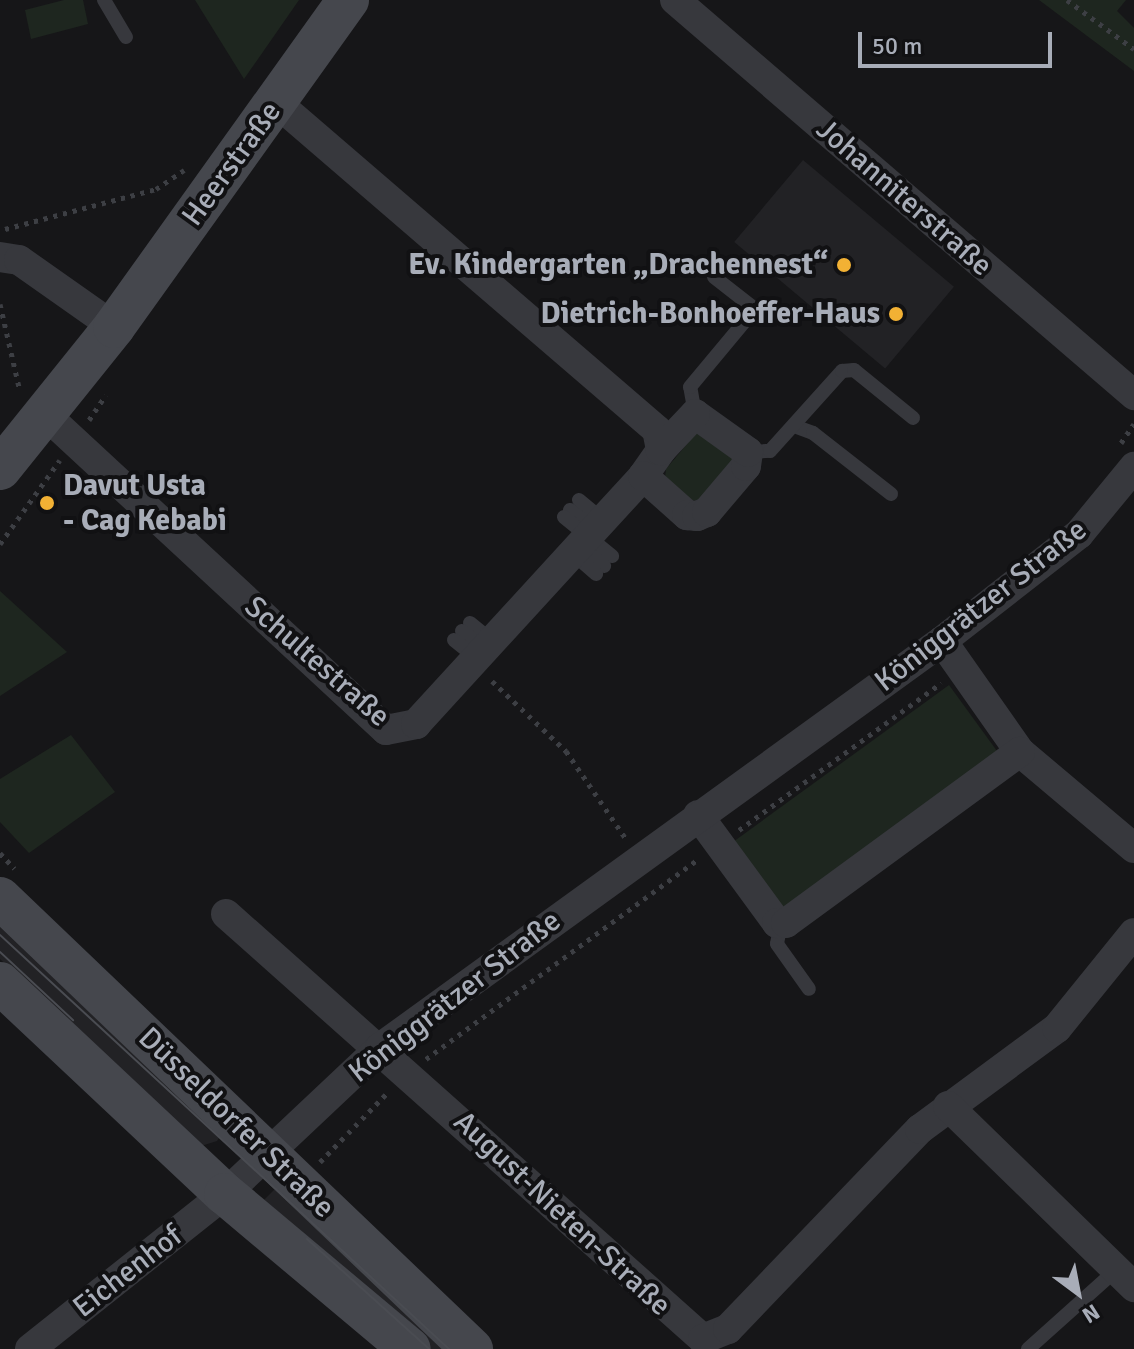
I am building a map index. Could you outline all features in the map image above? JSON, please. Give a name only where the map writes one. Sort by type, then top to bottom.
[{"type":"main road","name":"Heerstraße","points":[[0,469],[44,420],[114,327],[348,0]]},
{"type":"main road","name":"Heerstraße","points":[[0,493],[44,420]]},
{"type":"main road","name":"Düsseldorfer Straße","points":[[0,898],[472,1349]]},
{"type":"main road","name":"Düsseldorfer Straße","points":[[0,983],[225,1194],[410,1349]]},
{"type":"street","name":"Johanniterstraße","points":[[675,0],[1134,395]]},
{"type":"street","points":[[277,103],[657,430],[661,450]]},
{"type":"street","points":[[0,257],[19,260],[114,327]]},
{"type":"street","points":[[643,476],[687,515],[697,516],[707,512],[746,466],[748,452],[695,414]]},
{"type":"street","name":"Schultestraße","points":[[44,420],[386,730],[416,724],[474,645],[587,536],[695,414]]},
{"type":"street","name":"Königgrätzer Straße","points":[[225,1194],[271,1154],[380,1048],[942,641],[1079,534],[1134,467]]},
{"type":"street","points":[[942,641],[1020,752],[1134,848]]},
{"type":"street","points":[[698,815],[781,923],[1020,752]]},
{"type":"street","name":"August-Nieten-Straße","points":[[226,914],[703,1339],[728,1329],[893,1154],[948,1106],[1057,1028],[1134,933]]},
{"type":"street","points":[[948,1106],[1125,1278]]},
{"type":"street","name":"Eichenhof","points":[[30,1349],[225,1194]]},
{"type":"lane","points":[[104,0],[126,37]]},
{"type":"lane","points":[[695,414],[690,387],[755,309],[714,277]]},
{"type":"lane","points":[[748,452],[770,451],[842,371],[854,370],[913,418]]},
{"type":"lane","points":[[794,426],[813,433],[891,494]]},
{"type":"lane","points":[[571,509],[587,536],[604,565],[571,509]]},
{"type":"lane","points":[[781,923],[777,944],[809,989]]},
{"type":"lane","points":[[1028,1349],[1125,1278]]},
{"type":"path","points":[[1067,0],[1134,49]]},
{"type":"path","points":[[0,230],[156,189],[193,164]]},
{"type":"path","points":[[0,304],[44,420],[73,460]]},
{"type":"path","points":[[474,645],[566,751],[626,839]]},
{"type":"path","points":[[421,1063],[433,1073]]},
{"type":"shaded area","points":[[64,0],[83,0],[88,24],[31,39],[25,10]]},
{"type":"shaded area","points":[[195,0],[299,0],[244,79]]},
{"type":"shaded area","points":[[1039,0],[1126,0],[1117,11],[1134,28],[1134,71]]},
{"type":"shaded area","name":"Ev. Kindergarten „Drachennest“","points":[[803,160],[954,287],[885,369],[734,242]]},
{"type":"shaded area","points":[[703,425],[734,456],[732,469],[700,501],[688,500],[665,478],[666,469]]},
{"type":"shaded area","points":[[0,591],[67,652],[0,696]]},
{"type":"shaded area","points":[[949,685],[1001,757],[783,916],[731,844]]},
{"type":"shaded area","points":[[71,735],[115,792],[29,853],[0,822],[0,779]]},
{"type":"shaded area","points":[[0,927],[220,1136],[217,1141],[201,1146],[0,959]]},
{"type":"shaded area","points":[[275,1189],[463,1349],[421,1349],[264,1200]]},
{"type":"tram line","points":[[0,935],[449,1349]]},
{"type":"tram line","points":[[0,952],[73,1020]]},
{"type":"tram line","points":[[307,1239],[429,1349]]},
{"type":"place","name":"Ev. Kindergarten „Drachennest“","points":[[844,265]]},
{"type":"place","name":"Dietrich-Bonhoeffer-Haus","points":[[896,314]]},
{"type":"place","name":"Davut Usta - Cag Kebabi","points":[[47,503]]}]
